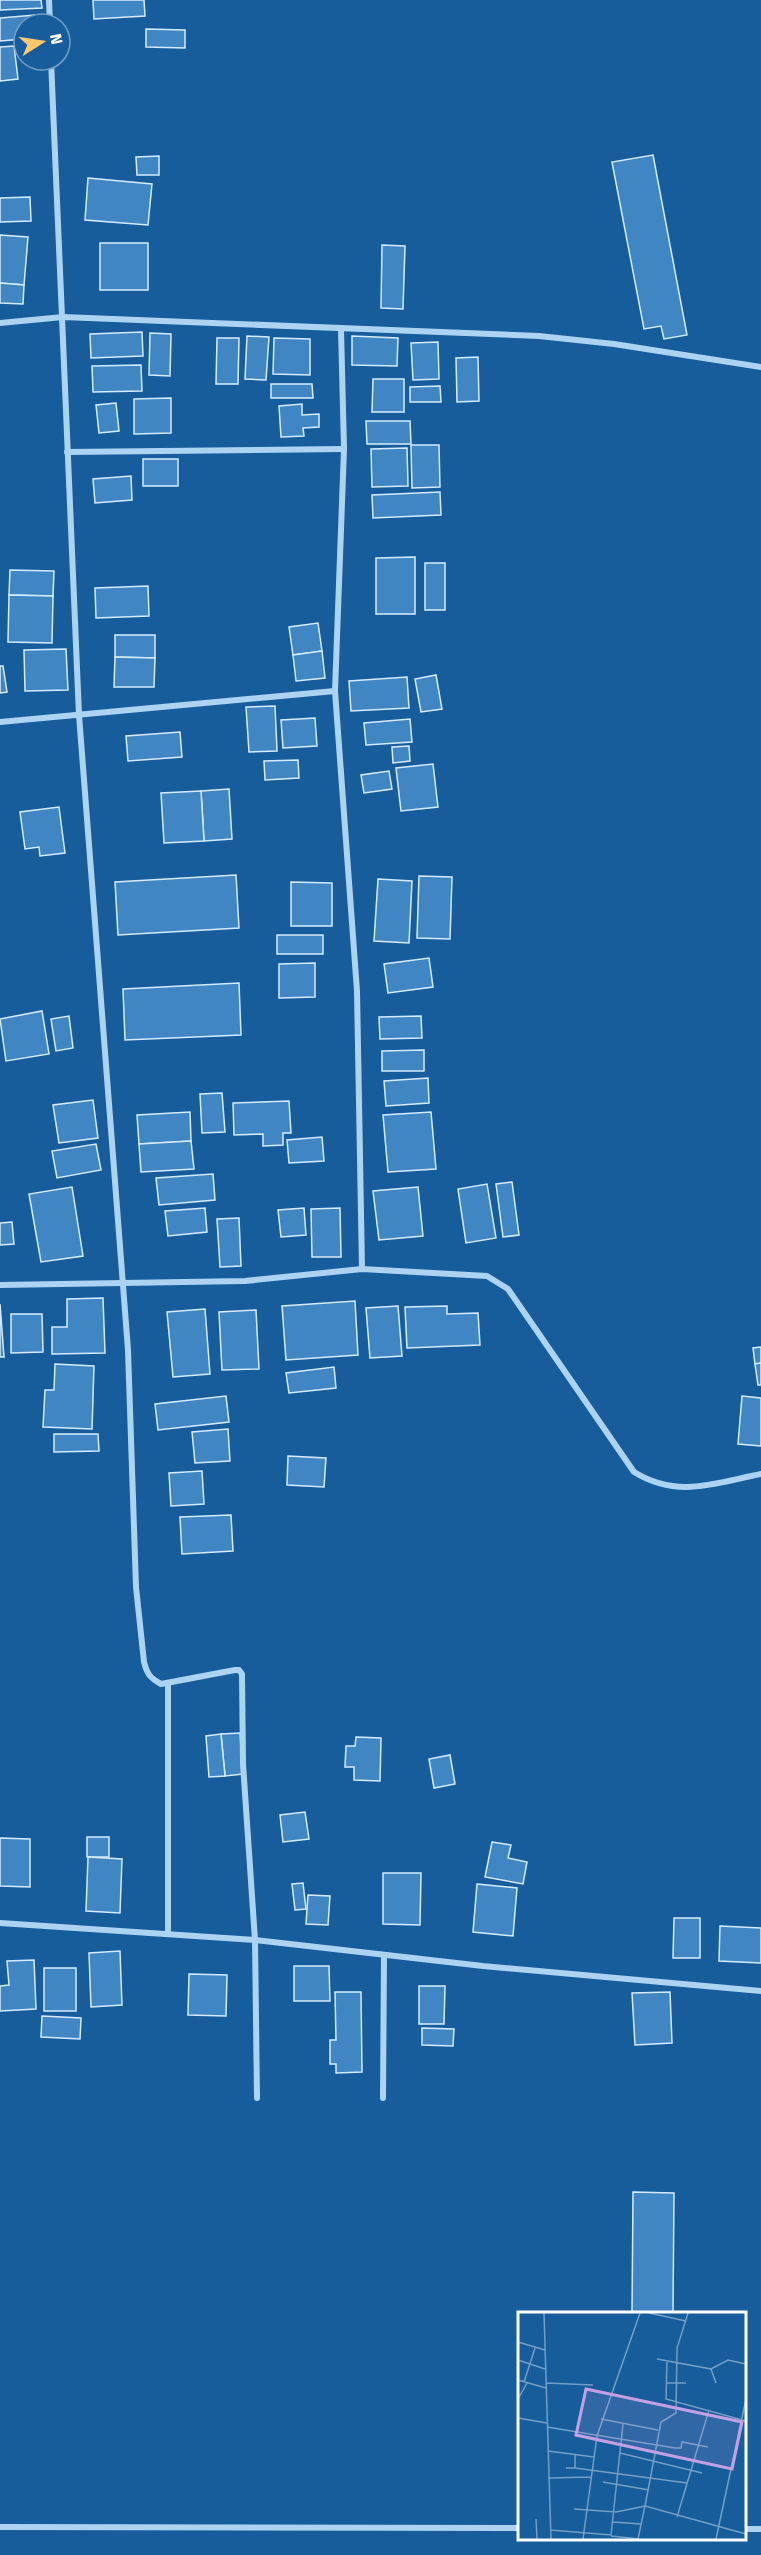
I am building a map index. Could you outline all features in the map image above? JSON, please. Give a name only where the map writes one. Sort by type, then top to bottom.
[{"type":"street","points":[[52,72],[78,715],[128,1350],[136,1587],[144,1662],[147,1673],[153,1680],[161,1684],[235,1670],[239,1670],[242,1674],[243,1764],[255,1940],[257,2098]]},
{"type":"street","points":[[0,323],[63,317],[577,339],[761,367]]},
{"type":"street","points":[[341,329],[344,449],[335,691],[357,991],[362,1269]]},
{"type":"street","points":[[67,452],[344,449]]},
{"type":"street","points":[[0,722],[335,691]]},
{"type":"street","points":[[0,1285],[244,1281],[362,1269],[487,1276],[508,1289],[626,1462],[643,1478],[679,1489],[761,1474]]},
{"type":"street","points":[[168,1683],[168,1934]]},
{"type":"street","points":[[0,1923],[255,1940],[483,1966],[761,1991]]},
{"type":"street","points":[[383,2098],[384,1955]]},
{"type":"street","points":[[0,2527],[518,2528]]},
{"type":"building","points":[[0,0],[41,0],[42,8],[0,10]]},
{"type":"building","points":[[93,0],[144,0],[145,16],[94,19]]},
{"type":"building","points":[[12,17],[12,40],[0,41],[0,18]]},
{"type":"building","points":[[146,29],[185,30],[185,48],[146,47]]},
{"type":"building","points":[[12,46],[12,72],[17,72],[18,79],[0,81],[0,47]]},
{"type":"building","points":[[653,155],[687,335],[664,339],[661,326],[644,329],[612,162]]},
{"type":"building","points":[[159,156],[159,175],[137,175],[136,157]]},
{"type":"building","points":[[88,178],[152,184],[148,225],[85,220]]},
{"type":"building","points":[[30,197],[31,221],[0,222],[0,198]]},
{"type":"building","points":[[0,235],[28,237],[24,285],[0,283]]},
{"type":"building","points":[[100,243],[148,243],[148,290],[100,290]]},
{"type":"building","points":[[382,245],[405,246],[403,309],[381,308]]},
{"type":"building","points":[[0,283],[24,285],[23,304],[0,303]]},
{"type":"building","points":[[142,332],[143,356],[91,358],[90,334]]},
{"type":"building","points":[[150,333],[171,334],[170,376],[149,375]]},
{"type":"building","points":[[247,336],[269,337],[266,380],[245,379]]},
{"type":"building","points":[[352,336],[398,338],[397,366],[352,365]]},
{"type":"building","points":[[217,338],[239,338],[238,384],[216,384]]},
{"type":"building","points":[[274,338],[310,339],[310,375],[273,374]]},
{"type":"building","points":[[438,342],[439,379],[413,380],[411,343]]},
{"type":"building","points":[[478,357],[479,401],[457,402],[456,358]]},
{"type":"building","points":[[141,365],[142,391],[93,392],[92,366]]},
{"type":"building","points":[[373,379],[404,379],[404,412],[372,412]]},
{"type":"building","points":[[271,384],[312,384],[313,398],[271,398]]},
{"type":"building","points":[[440,386],[441,402],[410,402],[410,387]]},
{"type":"building","points":[[171,398],[171,433],[134,434],[134,399]]},
{"type":"building","points":[[116,403],[119,431],[99,433],[96,405]]},
{"type":"building","points":[[302,404],[302,415],[319,414],[319,427],[303,428],[304,436],[281,437],[279,406]]},
{"type":"building","points":[[366,421],[410,421],[411,444],[367,444]]},
{"type":"building","points":[[411,445],[439,445],[440,487],[412,488]]},
{"type":"building","points":[[407,448],[408,486],[372,487],[371,449]]},
{"type":"building","points":[[143,459],[178,459],[178,486],[143,486]]},
{"type":"building","points":[[131,476],[132,500],[95,503],[93,479]]},
{"type":"building","points":[[440,492],[441,515],[373,518],[372,495]]},
{"type":"building","points":[[415,557],[415,614],[376,614],[376,558]]},
{"type":"building","points":[[425,563],[445,563],[445,610],[425,610]]},
{"type":"building","points":[[10,570],[54,571],[53,596],[9,595]]},
{"type":"building","points":[[148,586],[149,616],[96,618],[95,588]]},
{"type":"building","points":[[9,595],[53,596],[52,643],[8,642]]},
{"type":"building","points":[[318,623],[322,651],[293,655],[289,627]]},
{"type":"building","points":[[115,635],[155,635],[155,658],[115,657]]},
{"type":"building","points":[[66,649],[68,690],[25,691],[24,650]]},
{"type":"building","points":[[322,651],[325,678],[296,681],[293,655]]},
{"type":"building","points":[[115,657],[155,658],[154,687],[114,687]]},
{"type":"building","points":[[0,666],[3,666],[7,692],[0,693]]},
{"type":"building","points":[[436,675],[442,709],[421,712],[415,679]]},
{"type":"building","points":[[407,677],[409,708],[351,711],[349,681]]},
{"type":"building","points":[[275,706],[277,751],[249,752],[246,707]]},
{"type":"building","points":[[315,718],[317,746],[283,748],[281,720]]},
{"type":"building","points":[[410,719],[412,742],[366,745],[364,723]]},
{"type":"building","points":[[180,732],[182,757],[128,761],[126,736]]},
{"type":"building","points":[[409,746],[410,761],[393,763],[392,747]]},
{"type":"building","points":[[298,760],[299,778],[265,780],[264,761]]},
{"type":"building","points":[[433,764],[438,807],[401,811],[396,768]]},
{"type":"building","points":[[389,771],[392,789],[364,793],[361,775]]},
{"type":"building","points":[[229,789],[232,839],[204,841],[201,791]]},
{"type":"building","points":[[201,791],[204,841],[164,843],[161,793]]},
{"type":"building","points":[[59,807],[65,853],[40,856],[39,847],[25,849],[20,812]]},
{"type":"building","points":[[236,875],[239,928],[118,935],[115,882]]},
{"type":"building","points":[[419,876],[452,877],[450,939],[417,938]]},
{"type":"building","points":[[378,879],[412,881],[409,943],[374,941]]},
{"type":"building","points":[[291,882],[332,883],[332,926],[291,926]]},
{"type":"building","points":[[277,935],[323,935],[323,954],[277,954]]},
{"type":"building","points":[[429,958],[433,987],[388,993],[384,964]]},
{"type":"building","points":[[315,963],[315,997],[279,998],[279,964]]},
{"type":"building","points":[[239,983],[241,1035],[125,1040],[123,989]]},
{"type":"building","points":[[42,1011],[49,1054],[6,1061],[0,1019]]},
{"type":"building","points":[[69,1016],[73,1048],[56,1051],[51,1019]]},
{"type":"building","points":[[421,1016],[422,1038],[380,1039],[379,1017]]},
{"type":"building","points":[[424,1050],[424,1071],[382,1071],[382,1051]]},
{"type":"building","points":[[428,1078],[429,1103],[386,1106],[384,1081]]},
{"type":"building","points":[[222,1093],[225,1132],[202,1133],[200,1094]]},
{"type":"building","points":[[93,1100],[98,1138],[59,1143],[53,1105]]},
{"type":"building","points":[[289,1101],[291,1133],[283,1133],[283,1145],[263,1146],[263,1134],[234,1135],[233,1103]]},
{"type":"building","points":[[190,1112],[191,1141],[139,1144],[137,1115]]},
{"type":"building","points":[[431,1112],[436,1169],[388,1172],[383,1115]]},
{"type":"building","points":[[322,1137],[324,1161],[289,1163],[287,1140]]},
{"type":"building","points":[[191,1141],[194,1169],[141,1172],[139,1144]]},
{"type":"building","points":[[96,1144],[101,1170],[57,1178],[52,1151]]},
{"type":"building","points":[[213,1174],[215,1200],[159,1205],[156,1178]]},
{"type":"building","points":[[512,1182],[519,1235],[503,1237],[496,1184]]},
{"type":"building","points":[[487,1184],[496,1238],[466,1243],[458,1189]]},
{"type":"building","points":[[72,1187],[83,1256],[41,1262],[29,1194]]},
{"type":"building","points":[[418,1187],[423,1236],[379,1240],[373,1191]]},
{"type":"building","points":[[205,1208],[207,1232],[168,1236],[165,1211]]},
{"type":"building","points":[[304,1208],[306,1235],[281,1237],[278,1210]]},
{"type":"building","points":[[340,1208],[341,1257],[312,1257],[311,1209]]},
{"type":"building","points":[[239,1218],[241,1266],[220,1267],[217,1219]]},
{"type":"building","points":[[12,1222],[14,1244],[0,1245],[0,1223]]},
{"type":"building","points":[[103,1298],[105,1353],[52,1354],[52,1327],[67,1327],[67,1299]]},
{"type":"building","points":[[355,1301],[358,1355],[286,1360],[282,1306]]},
{"type":"building","points":[[0,1304],[4,1357],[0,1357]]},
{"type":"building","points":[[398,1306],[402,1356],[370,1358],[366,1308]]},
{"type":"building","points":[[447,1306],[447,1314],[478,1313],[480,1345],[407,1348],[405,1307]]},
{"type":"building","points":[[205,1309],[210,1374],[173,1377],[167,1312]]},
{"type":"building","points":[[256,1310],[259,1369],[222,1370],[219,1312]]},
{"type":"building","points":[[11,1314],[42,1314],[43,1352],[11,1353]]},
{"type":"building","points":[[761,1347],[761,1363],[755,1364],[753,1348]]},
{"type":"building","points":[[761,1363],[761,1385],[758,1385],[755,1364]]},
{"type":"building","points":[[55,1364],[94,1366],[92,1429],[43,1427],[45,1390],[54,1390]]},
{"type":"building","points":[[334,1367],[336,1388],[289,1393],[286,1373]]},
{"type":"building","points":[[226,1396],[229,1422],[158,1430],[155,1404]]},
{"type":"building","points":[[742,1396],[761,1398],[761,1446],[738,1444]]},
{"type":"building","points":[[228,1429],[230,1461],[195,1463],[192,1432]]},
{"type":"building","points":[[54,1434],[98,1434],[99,1451],[54,1452]]},
{"type":"building","points":[[288,1456],[326,1458],[324,1487],[287,1485]]},
{"type":"building","points":[[202,1471],[204,1504],[171,1506],[169,1473]]},
{"type":"building","points":[[231,1515],[233,1551],[182,1554],[180,1517]]},
{"type":"building","points":[[240,1733],[243,1774],[225,1776],[221,1734]]},
{"type":"building","points":[[221,1734],[225,1776],[209,1777],[206,1736]]},
{"type":"building","points":[[356,1737],[381,1738],[380,1781],[354,1780],[354,1767],[345,1767],[346,1746],[355,1746]]},
{"type":"building","points":[[450,1755],[455,1784],[434,1788],[429,1759]]},
{"type":"building","points":[[305,1812],[309,1839],[283,1842],[280,1815]]},
{"type":"building","points":[[87,1837],[109,1837],[109,1857],[87,1857]]},
{"type":"building","points":[[0,1838],[30,1839],[30,1887],[0,1886]]},
{"type":"building","points":[[492,1842],[511,1845],[508,1858],[527,1862],[523,1884],[485,1877]]},
{"type":"building","points":[[88,1857],[122,1859],[120,1913],[86,1911]]},
{"type":"building","points":[[383,1873],[421,1873],[420,1925],[383,1924]]},
{"type":"building","points":[[303,1883],[306,1909],[295,1910],[292,1884]]},
{"type":"building","points":[[477,1884],[517,1888],[513,1936],[473,1932]]},
{"type":"building","points":[[308,1895],[330,1896],[328,1925],[306,1924]]},
{"type":"building","points":[[674,1918],[700,1918],[700,1958],[673,1958]]},
{"type":"building","points":[[720,1926],[761,1928],[761,1963],[719,1961]]},
{"type":"building","points":[[120,1951],[122,2005],[91,2007],[89,1953]]},
{"type":"building","points":[[34,1960],[36,2009],[0,2011],[0,1986],[9,1985],[7,1961]]},
{"type":"building","points":[[294,1966],[329,1966],[330,2001],[294,2001]]},
{"type":"building","points":[[44,1968],[76,1968],[76,2011],[44,2011]]},
{"type":"building","points":[[189,1974],[227,1975],[226,2016],[188,2015]]},
{"type":"building","points":[[419,1986],[445,1986],[444,2024],[419,2024]]},
{"type":"building","points":[[335,1992],[361,1992],[362,2072],[336,2073],[336,2064],[330,2064],[330,2040],[336,2040]]},
{"type":"building","points":[[670,1992],[672,2043],[635,2045],[632,1993]]},
{"type":"building","points":[[42,2016],[81,2018],[80,2039],[41,2037]]},
{"type":"building","points":[[422,2028],[454,2029],[453,2046],[422,2045]]},
{"type":"building","points":[[633,2192],[674,2193],[673,2312],[632,2312]]}]
